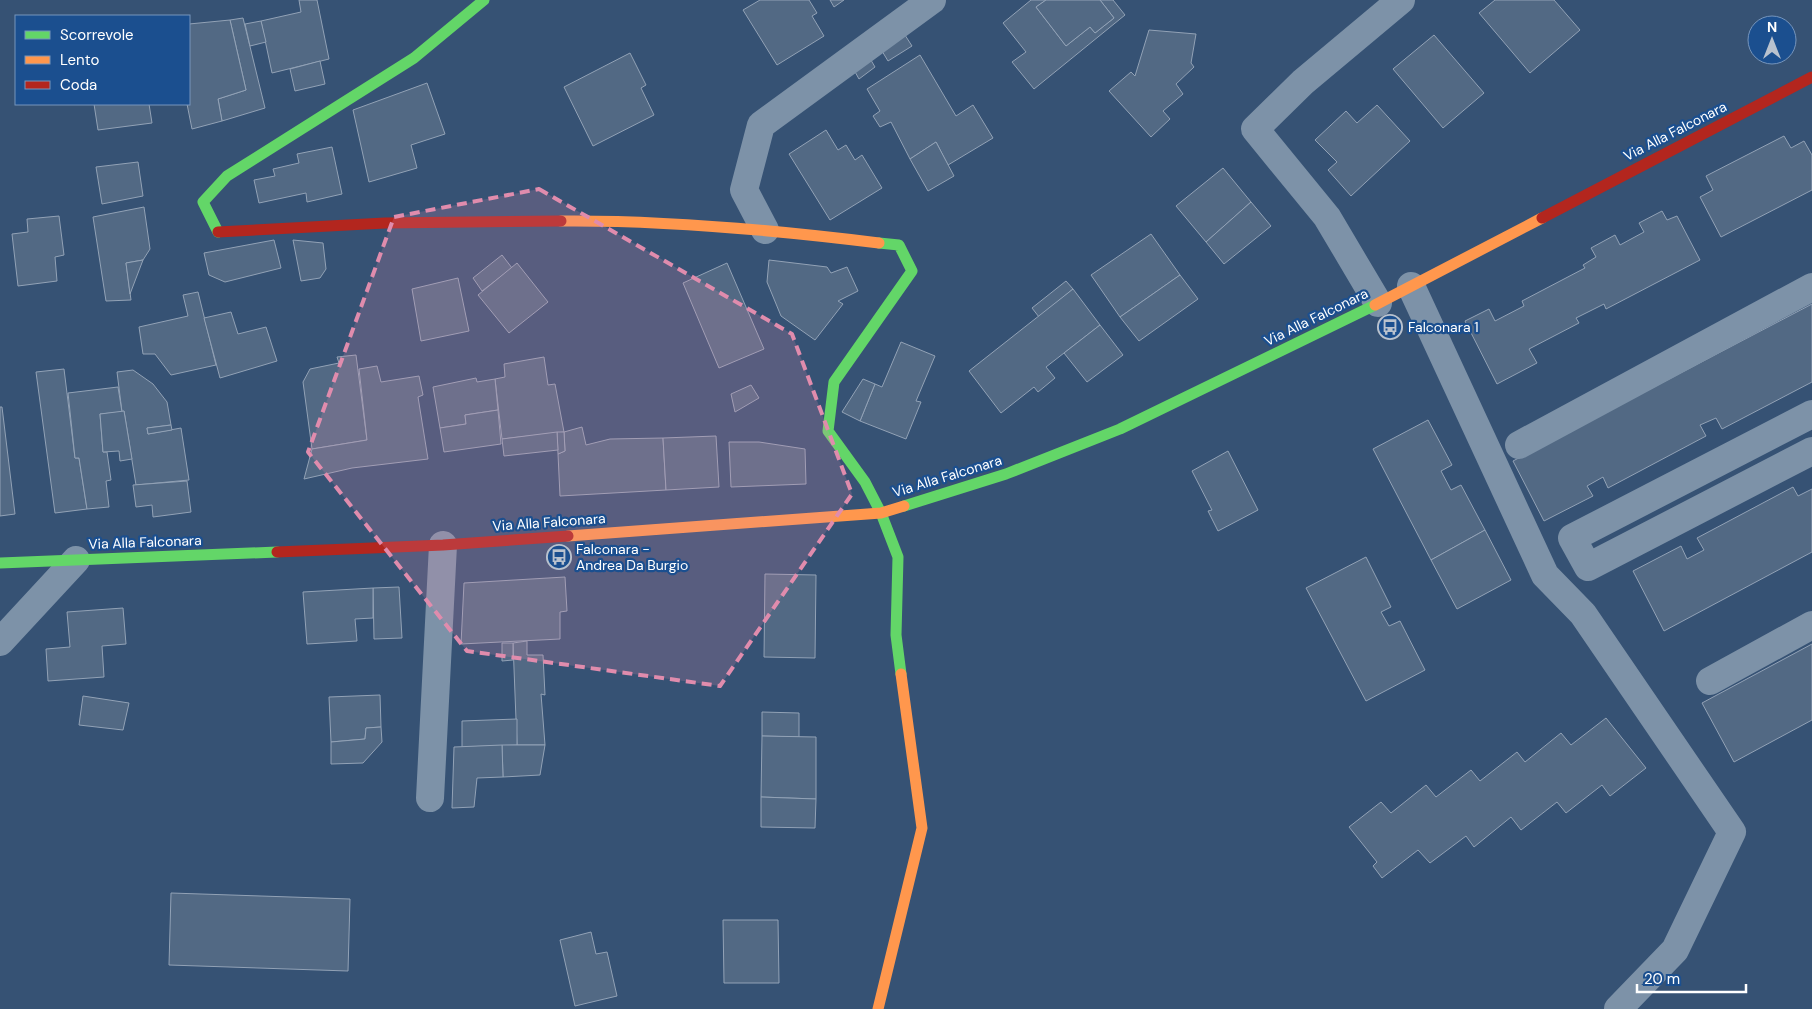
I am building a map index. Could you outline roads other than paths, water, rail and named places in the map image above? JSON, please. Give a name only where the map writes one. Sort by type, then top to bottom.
[{"type":"street","points":[[484,0],[414,58],[227,176],[203,202],[218,232],[385,223],[631,220],[765,230],[899,244],[912,271],[834,382],[828,431],[865,482],[898,557],[896,635],[922,828],[878,1009]]},
{"type":"street","points":[[765,230],[744,190],[761,125],[932,0]]},
{"type":"street","points":[[1378,303],[1327,217],[1255,129],[1303,82],[1400,0]]},
{"type":"street","name":"Via Alla Falconara","points":[[0,563],[443,545],[880,513],[1006,474],[1120,429],[1378,303],[1812,77]]},
{"type":"street","points":[[1411,286],[1545,575],[1583,614],[1732,832],[1675,950],[1618,1009]]},
{"type":"street","points":[[1519,445],[1812,287]]},
{"type":"street","points":[[1812,414],[1572,538],[1588,567],[1812,451]]},
{"type":"street","points":[[430,798],[443,545]]},
{"type":"street","points":[[0,642],[76,560]]},
{"type":"street","points":[[1710,681],[1812,625]]},
{"type":"place","name":"Falconara 1","points":[[1390,327]]},
{"type":"place","name":"Falconara - Andrea Da Burgio","points":[[559,557]]}]
